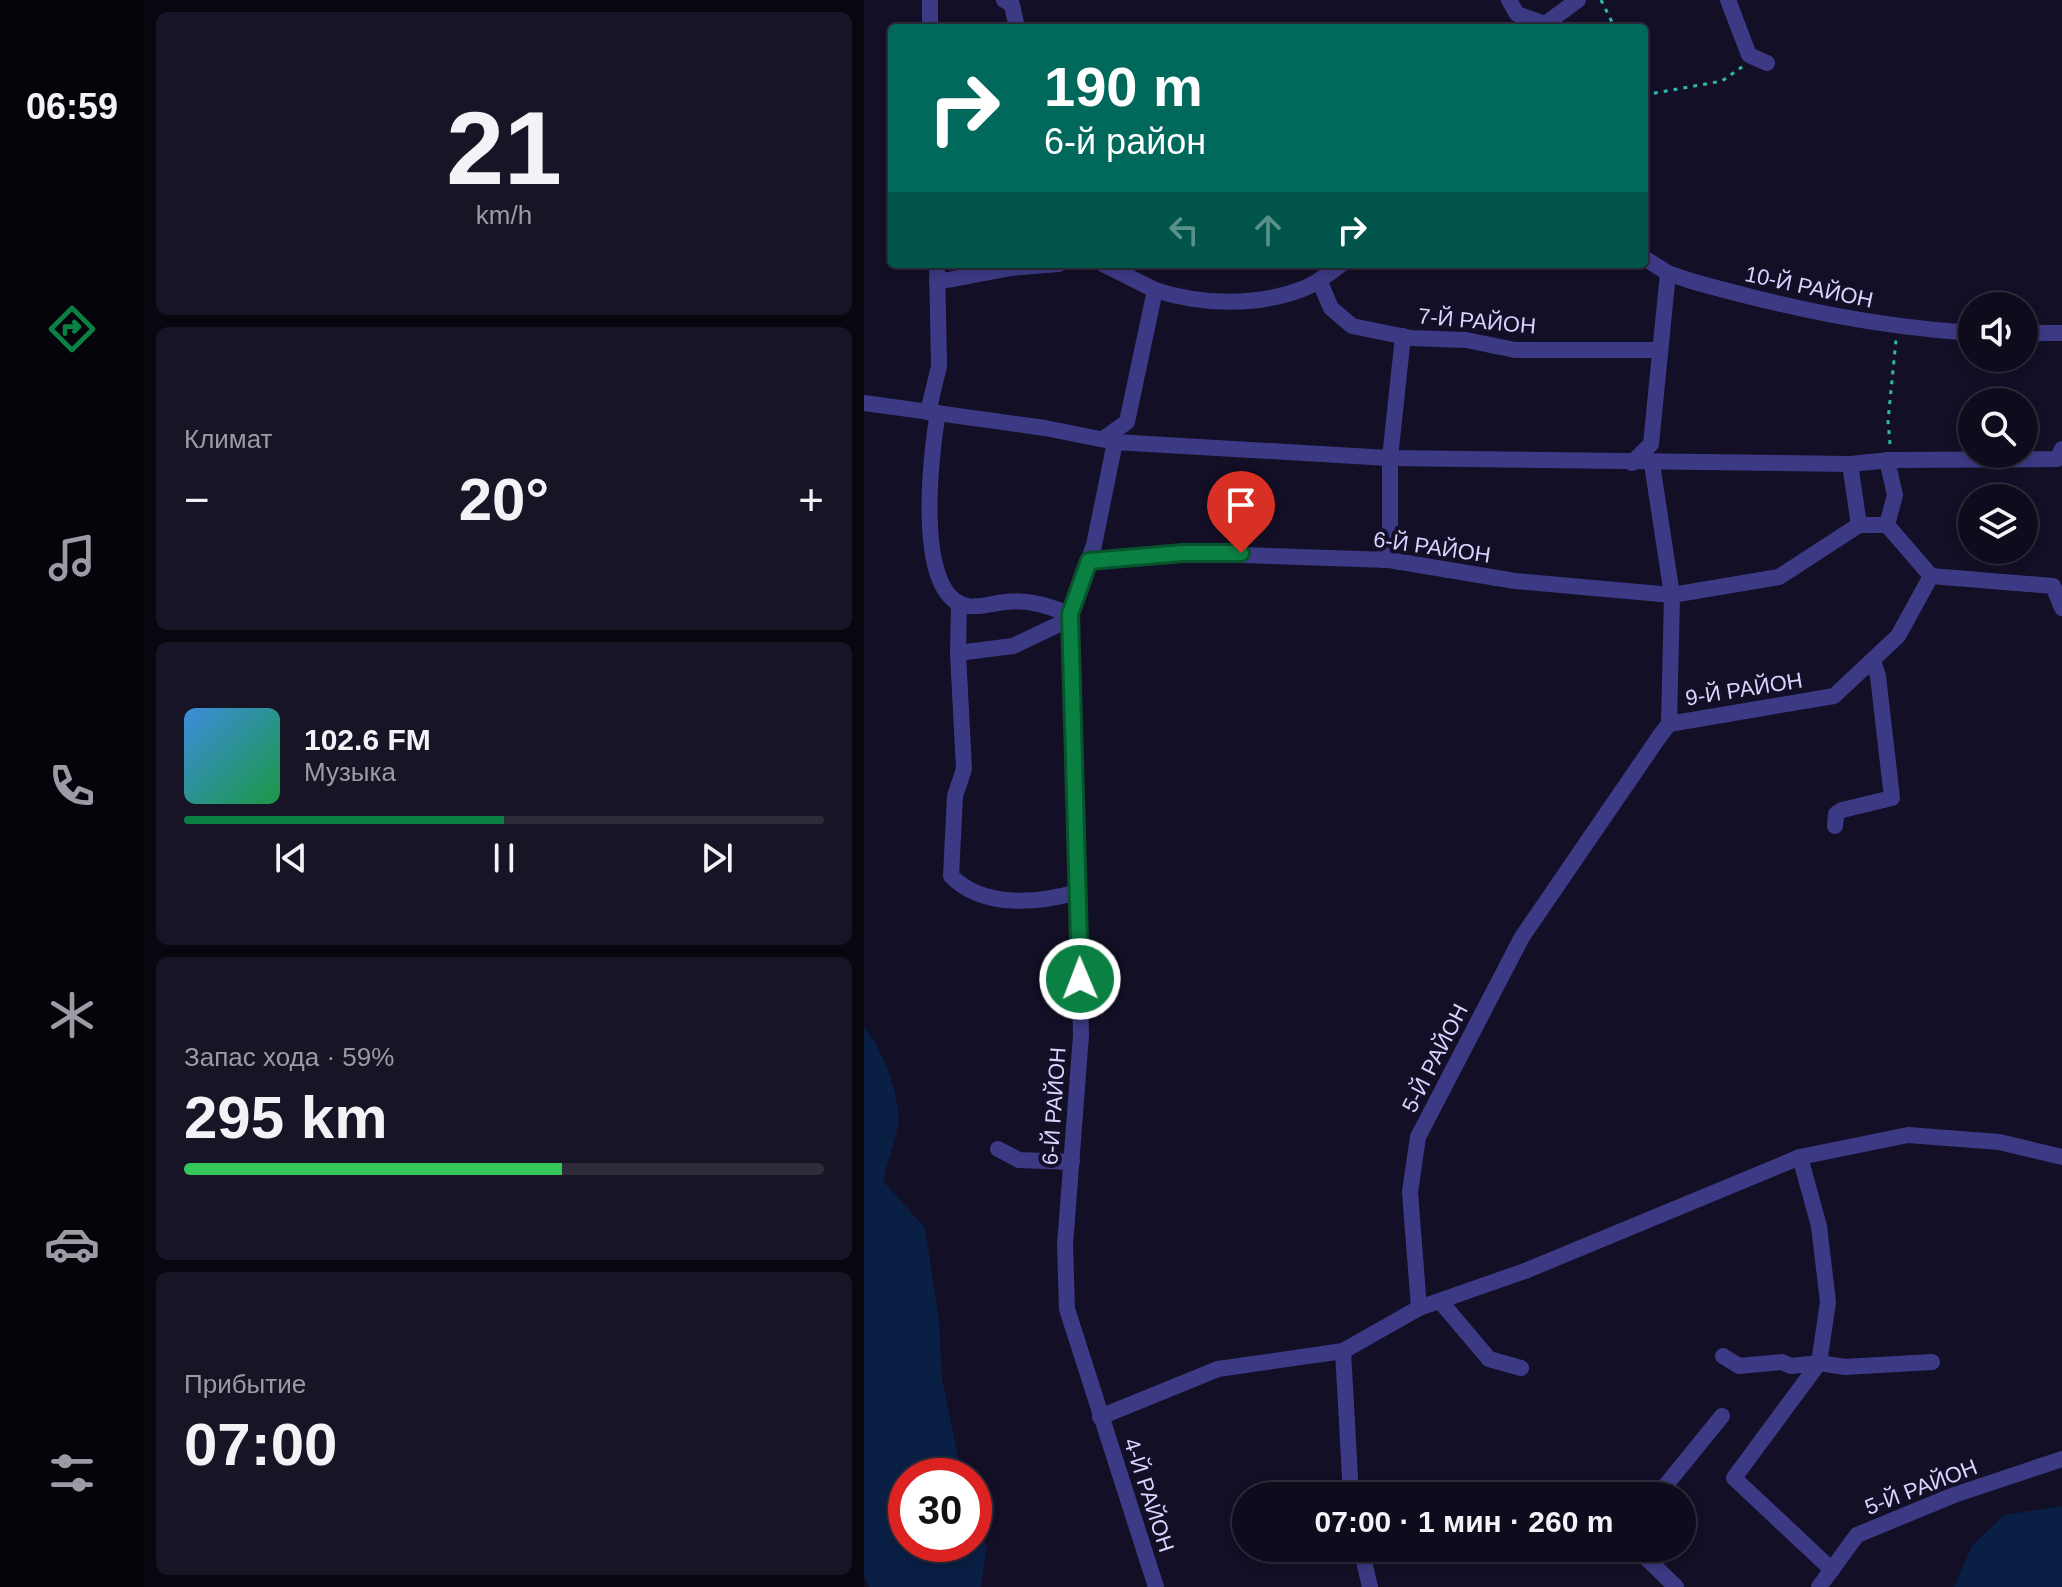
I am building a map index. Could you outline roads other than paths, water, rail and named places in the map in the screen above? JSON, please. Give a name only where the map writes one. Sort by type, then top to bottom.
[{"type":"street","points":[[930,0],[930,24]]},
{"type":"street","points":[[1004,0],[1012,5],[1016,24]]},
{"type":"street","points":[[1509,0],[1517,14],[1540,24]]},
{"type":"street","points":[[1547,24],[1578,0]]},
{"type":"street","points":[[1728,0],[1749,55],[1767,63]]},
{"type":"street","name":"10-Й РАЙОН","points":[[1648,260],[1668,273],[1832,318],[1896,328],[1958,332]]},
{"type":"street","points":[[937,268],[939,366],[930,460],[931,525],[937,576],[945,590],[959,603],[969,607],[1036,602],[1070,617]]},
{"type":"street","points":[[937,282],[1011,268]]},
{"type":"street","points":[[1111,268],[1155,290],[1175,296],[1223,302],[1266,300],[1307,288],[1336,268]]},
{"type":"street","points":[[1632,463],[1651,444],[1668,273]]},
{"type":"street","name":"7-Й РАЙОН","points":[[1319,280],[1331,308],[1352,326],[1403,336],[1466,340],[1515,350],[1658,350]]},
{"type":"street","points":[[1109,441],[1127,422],[1155,290]]},
{"type":"street","points":[[2038,333],[2062,333]]},
{"type":"street","points":[[1383,560],[1390,537],[1390,458],[1403,336]]},
{"type":"street","points":[[864,403],[1109,441],[1390,458],[1652,464],[1850,464],[1889,460],[2060,456]]},
{"type":"street","name":"6-Й РАЙОН","points":[[1072,1170],[1081,1035],[1070,617],[1089,561],[1109,441]]},
{"type":"street","points":[[1887,525],[1895,495],[1889,460]]},
{"type":"street","points":[[1652,464],[1672,595],[1669,724]]},
{"type":"street","points":[[1850,464],[1859,525],[1887,525],[1931,576],[2057,586],[2062,608]]},
{"type":"street","name":"6-Й РАЙОН","points":[[1089,561],[1183,553],[1383,560],[1515,581],[1672,595],[1779,577],[1859,525]]},
{"type":"street","name":"9-Й РАЙОН","points":[[1579,851],[1669,724],[1834,696],[1898,636],[1931,576]]},
{"type":"street","points":[[959,603],[958,653],[964,769],[955,796],[951,876],[964,889],[1013,901],[1048,900],[1078,892]]},
{"type":"street","points":[[958,653],[1013,646],[1041,636],[1070,617]]},
{"type":"street","points":[[1835,826],[1836,814],[1842,810],[1892,798],[1878,676],[1873,661]]},
{"type":"street","name":"5-Й РАЙОН","points":[[1419,1308],[1410,1192],[1418,1137],[1522,937],[1579,851]]},
{"type":"street","points":[[1350,1482],[1343,1351],[1419,1308],[1525,1271],[1800,1157],[1908,1135],[1999,1142],[2062,1157]]},
{"type":"street","points":[[998,1149],[1019,1160],[1072,1170]]},
{"type":"street","points":[[1800,1157],[1819,1226],[1828,1302],[1819,1363],[1734,1478],[1832,1570]]},
{"type":"street","name":"4-Й РАЙОН","points":[[1072,1170],[1065,1245],[1067,1309],[1156,1587]]},
{"type":"street","points":[[1440,1301],[1489,1359],[1521,1368]]},
{"type":"street","name":"4-Й РАЙОН","points":[[1100,1417],[1218,1369],[1343,1351]]},
{"type":"street","points":[[1723,1356],[1739,1366],[1819,1363],[1845,1367],[1932,1362]]},
{"type":"street","points":[[1668,1482],[1722,1416]]},
{"type":"street","name":"5-Й РАЙОН","points":[[1819,1587],[1857,1535],[1954,1495],[2062,1459]]},
{"type":"street","points":[[1364,1562],[1370,1587]]},
{"type":"street","points":[[1650,1562],[1676,1587]]},
{"type":"water","points":[[864,1027],[884,1060],[897,1102],[898,1126],[883,1181],[925,1228],[939,1321],[942,1379],[958,1458],[888,1458],[888,1562],[985,1562],[981,1587],[869,1587],[864,1574]]},
{"type":"water","points":[[2062,1506],[2062,1587],[1954,1587],[1972,1546],[2004,1515]]}]
